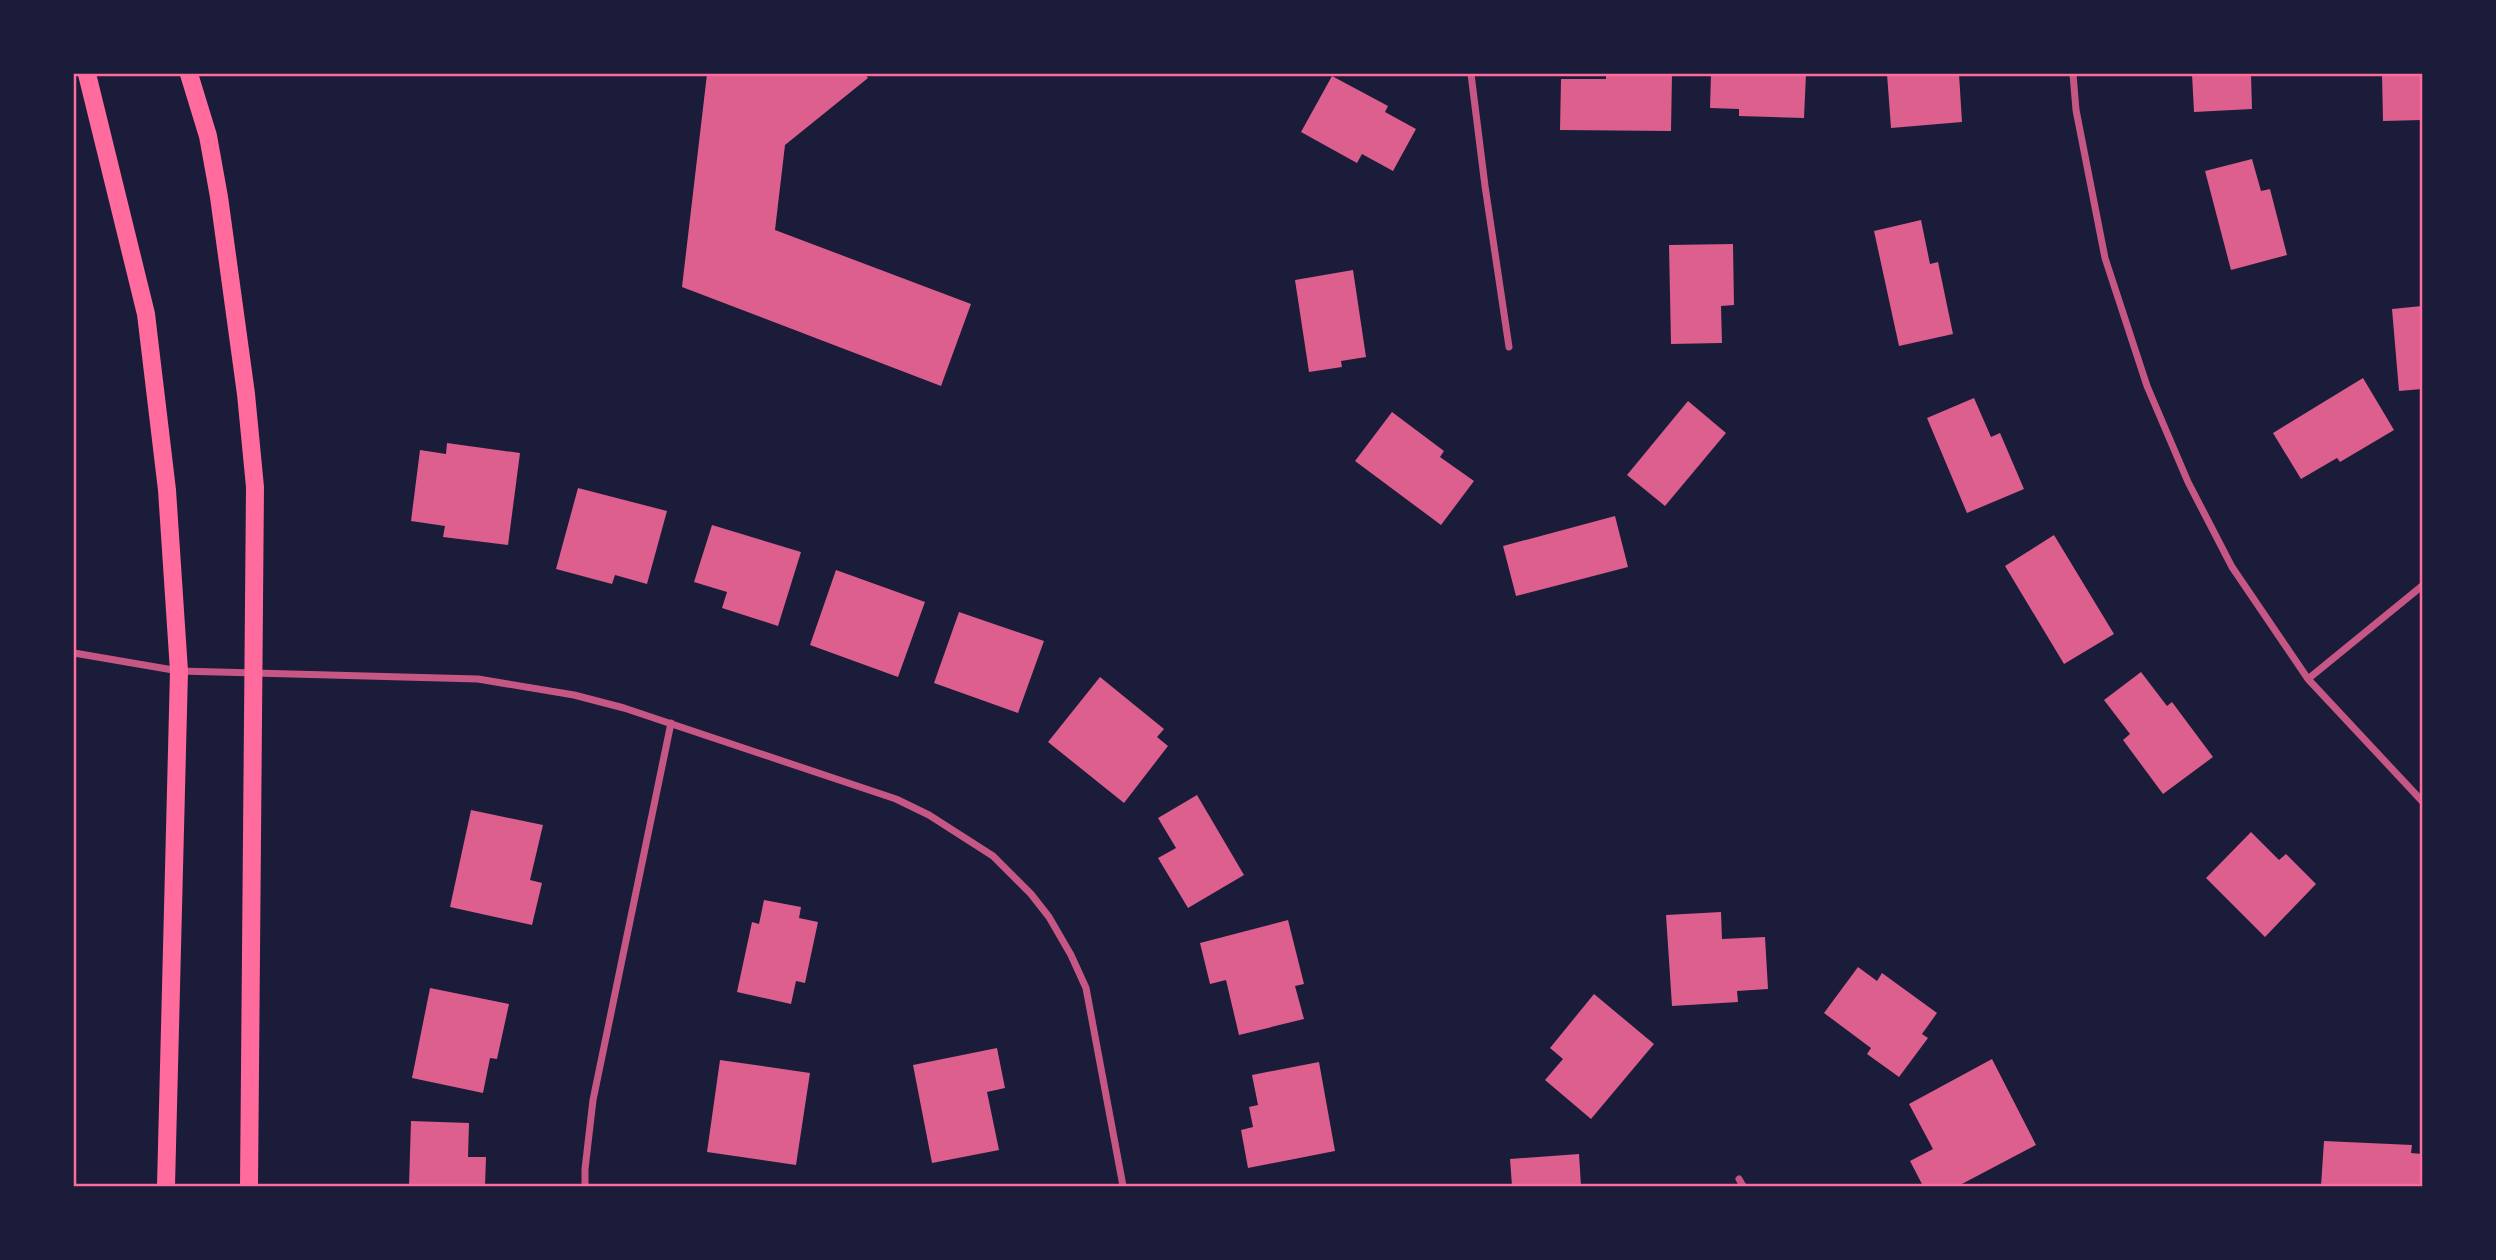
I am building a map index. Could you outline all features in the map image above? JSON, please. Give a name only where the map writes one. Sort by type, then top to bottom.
[{"type":"main road","points":[[87,74],[146,314],[167,490],[179,671],[166,1186]]},
{"type":"main road","points":[[189,74],[208,136],[219,197],[246,394],[255,487],[249,1186]]},
{"type":"street","points":[[1471,74],[1509,346]]},
{"type":"street","points":[[2073,74],[2076,110],[2105,258],[2147,386],[2188,482],[2232,567],[2308,678],[2423,801]]},
{"type":"street","points":[[2308,678],[2423,586]]},
{"type":"street","points":[[74,653],[179,671],[478,679],[574,695],[671,723],[896,799],[918,809],[993,856],[1031,894],[1049,917],[1071,955],[1086,988],[1123,1186]]},
{"type":"street","points":[[585,1186],[584,1169],[593,1100],[671,723]]},
{"type":"building","points":[[707,74],[865,74],[868,78],[785,145],[775,230],[971,304],[941,386],[682,287]]},
{"type":"building","points":[[1606,74],[1672,74],[1671,131],[1560,130],[1561,79],[1606,79]]},
{"type":"building","points":[[1711,74],[1806,74],[1804,118],[1739,116],[1739,109],[1710,108]]},
{"type":"building","points":[[1887,74],[1959,74],[1962,122],[1891,128]]},
{"type":"building","points":[[2192,74],[2251,74],[2252,109],[2194,112]]},
{"type":"building","points":[[2382,74],[2422,74],[2422,120],[2383,121]]},
{"type":"building","points":[[1332,76],[1388,106],[1385,112],[1416,129],[1393,171],[1362,154],[1357,163],[1301,132]]},
{"type":"building","points":[[2252,159],[2261,191],[2270,189],[2287,255],[2231,270],[2205,171]]},
{"type":"building","points":[[1921,220],[1930,264],[1938,262],[1953,334],[1899,346],[1874,231]]},
{"type":"building","points":[[1733,244],[1734,305],[1721,306],[1722,343],[1671,344],[1669,245]]},
{"type":"building","points":[[1353,270],[1366,357],[1341,361],[1342,367],[1309,372],[1295,280]]},
{"type":"building","points":[[2422,306],[2422,389],[2399,391],[2392,309]]},
{"type":"building","points":[[2363,378],[2394,430],[2340,462],[2337,458],[2301,479],[2273,433]]},
{"type":"building","points":[[1974,398],[1991,437],[2000,433],[2024,489],[1967,513],[1927,418]]},
{"type":"building","points":[[1688,401],[1726,433],[1665,506],[1627,475]]},
{"type":"building","points":[[1392,412],[1444,451],[1440,457],[1474,481],[1441,525],[1355,461]]},
{"type":"building","points":[[447,443],[520,453],[508,545],[443,537],[445,526],[411,521],[420,450],[446,454]]},
{"type":"building","points":[[578,488],[667,511],[647,584],[615,575],[612,584],[556,569]]},
{"type":"building","points":[[1615,516],[1628,567],[1516,596],[1503,546]]},
{"type":"building","points":[[712,525],[801,552],[778,626],[722,608],[727,592],[694,582]]},
{"type":"building","points":[[2054,535],[2114,634],[2064,664],[2005,566]]},
{"type":"building","points":[[836,570],[925,602],[898,677],[810,645]]},
{"type":"building","points":[[959,612],[1044,641],[1018,713],[934,683]]},
{"type":"building","points":[[2141,672],[2167,706],[2172,702],[2213,757],[2163,794],[2123,740],[2130,734],[2104,700]]},
{"type":"building","points":[[1100,677],[1164,729],[1157,737],[1168,746],[1124,803],[1048,742]]},
{"type":"building","points":[[1197,795],[1244,875],[1188,908],[1158,858],[1176,848],[1158,818]]},
{"type":"building","points":[[471,810],[543,825],[530,880],[542,883],[532,925],[450,907]]},
{"type":"building","points":[[2251,832],[2279,860],[2286,854],[2316,884],[2265,937],[2206,878]]},
{"type":"building","points":[[764,900],[801,907],[799,918],[818,922],[805,983],[796,981],[791,1004],[737,992],[752,922],[759,924]]},
{"type":"building","points":[[1721,912],[1722,939],[1765,937],[1768,989],[1737,991],[1738,1002],[1672,1006],[1666,915]]},
{"type":"building","points":[[1288,920],[1304,984],[1295,986],[1304,1019],[1239,1035],[1226,980],[1210,984],[1200,943]]},
{"type":"building","points":[[1858,967],[1877,981],[1882,973],[1937,1013],[1922,1034],[1928,1038],[1899,1077],[1867,1054],[1871,1048],[1824,1013]]},
{"type":"building","points":[[430,988],[509,1004],[497,1059],[490,1058],[483,1093],[412,1078]]},
{"type":"building","points":[[1594,994],[1654,1044],[1591,1119],[1545,1080],[1563,1059],[1550,1048]]},
{"type":"building","points":[[997,1048],[1005,1088],[987,1092],[999,1150],[932,1163],[913,1065]]},
{"type":"building","points":[[1992,1059],[2036,1145],[1958,1186],[1923,1186],[1910,1161],[1933,1149],[1909,1104]]},
{"type":"building","points":[[720,1060],[810,1073],[796,1165],[707,1152]]},
{"type":"building","points":[[1319,1062],[1335,1151],[1248,1168],[1241,1130],[1253,1127],[1249,1107],[1258,1105],[1252,1075]]},
{"type":"building","points":[[411,1121],[469,1123],[468,1157],[486,1157],[485,1186],[409,1186]]},
{"type":"building","points":[[2324,1141],[2412,1145],[2411,1153],[2422,1154],[2422,1186],[2321,1186]]},
{"type":"building","points":[[1579,1154],[1581,1186],[1512,1186],[1510,1159]]}]
